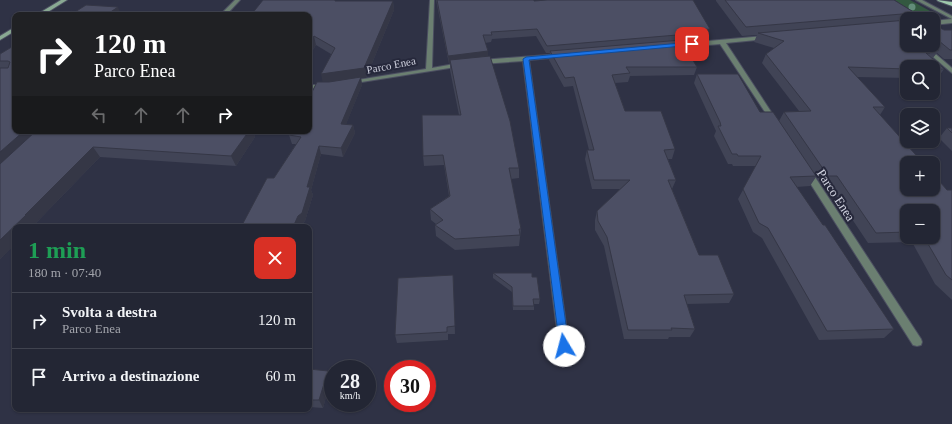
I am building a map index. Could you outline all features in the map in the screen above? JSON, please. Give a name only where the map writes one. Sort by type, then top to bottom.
[{"type":"main road","points":[[940,0],[952,4]]},
{"type":"street","points":[[44,12],[65,0]]},
{"type":"street","points":[[226,12],[238,0]]},
{"type":"street","name":"Parco Enea","points":[[429,69],[432,0]]},
{"type":"street","points":[[918,0],[952,18]]},
{"type":"street","points":[[940,22],[952,21]]},
{"type":"street","points":[[0,38],[12,31]]},
{"type":"street","points":[[667,46],[768,38]]},
{"type":"street","points":[[722,42],[779,128]]},
{"type":"street","points":[[930,52],[952,71]]},
{"type":"street","points":[[474,63],[565,55]]},
{"type":"street","points":[[526,59],[564,346]]},
{"type":"street","name":"Parco Enea","points":[[346,84],[466,64]]},
{"type":"street","points":[[312,87],[331,87]]},
{"type":"street","name":"Parco Enea","points":[[805,168],[917,342]]},
{"type":"green space","points":[[895,0],[910,0],[932,12],[910,12]]},
{"type":"building","points":[[263,0],[393,1],[364,68],[321,74],[335,48],[314,36],[312,39],[312,12],[253,12]]},
{"type":"building","points":[[437,0],[693,0],[710,29],[676,32],[677,35],[547,46],[537,29],[491,32],[492,35],[483,35],[488,51],[448,56]]},
{"type":"building","points":[[725,0],[894,0],[914,12],[900,12],[900,14],[746,27]]},
{"type":"building","points":[[86,5],[118,7],[110,12],[75,12]]},
{"type":"building","points":[[900,21],[900,52],[930,53],[926,53],[934,60],[900,60],[900,69],[848,67],[885,107],[873,107],[900,137],[900,148],[910,148],[917,156],[900,156],[900,196],[940,196],[940,182],[947,190],[952,190],[952,280],[946,275],[928,244],[940,244],[940,204],[900,204],[900,232],[876,233],[837,176],[828,176],[784,112],[811,111],[766,54],[784,41],[758,33]]},
{"type":"building","points":[[940,28],[944,30],[952,30],[952,50],[940,42]]},
{"type":"building","points":[[681,40],[697,67],[626,67],[630,73],[612,75],[625,111],[661,111],[675,149],[664,150],[676,180],[668,180],[699,255],[718,255],[734,294],[684,295],[695,329],[671,328],[672,330],[628,330],[607,237],[598,221],[597,211],[630,180],[594,180],[587,150],[594,150],[574,77],[565,78],[550,51]]},
{"type":"building","points":[[12,47],[12,134],[21,134],[0,152],[0,68],[8,68],[10,62],[0,61],[0,54]]},
{"type":"building","points":[[490,56],[510,121],[519,168],[509,168],[521,229],[519,229],[520,235],[455,239],[435,225],[443,220],[430,209],[450,196],[443,155],[423,156],[422,115],[461,115],[450,60]]},
{"type":"building","points":[[697,74],[738,74],[760,112],[773,112],[816,176],[790,177],[823,225],[825,225],[894,329],[827,331],[768,228],[759,223],[743,189],[761,156],[738,156],[737,154],[732,154],[718,126],[721,126],[720,122]]},
{"type":"building","points":[[361,77],[341,124],[353,125],[341,148],[319,146],[307,187],[310,187],[302,213],[298,216],[294,224],[243,224],[267,178],[274,178],[301,137],[290,134],[312,134],[312,92],[317,82],[329,82]]},
{"type":"building","points":[[947,128],[952,128],[952,133]]},
{"type":"building","points":[[33,134],[247,134],[231,156],[93,147],[17,224],[12,224],[12,228],[0,240],[0,164]]},
{"type":"building","points":[[493,273],[532,273],[532,277],[537,277],[540,299],[533,299],[534,306],[513,306],[512,287]]},
{"type":"building","points":[[453,275],[455,326],[447,327],[447,332],[395,335],[398,278]]},
{"type":"building","points":[[312,369],[324,371],[324,384],[319,400],[312,400]]},
{"type":"route","points":[[564,346],[526,59],[692,44]]}]
